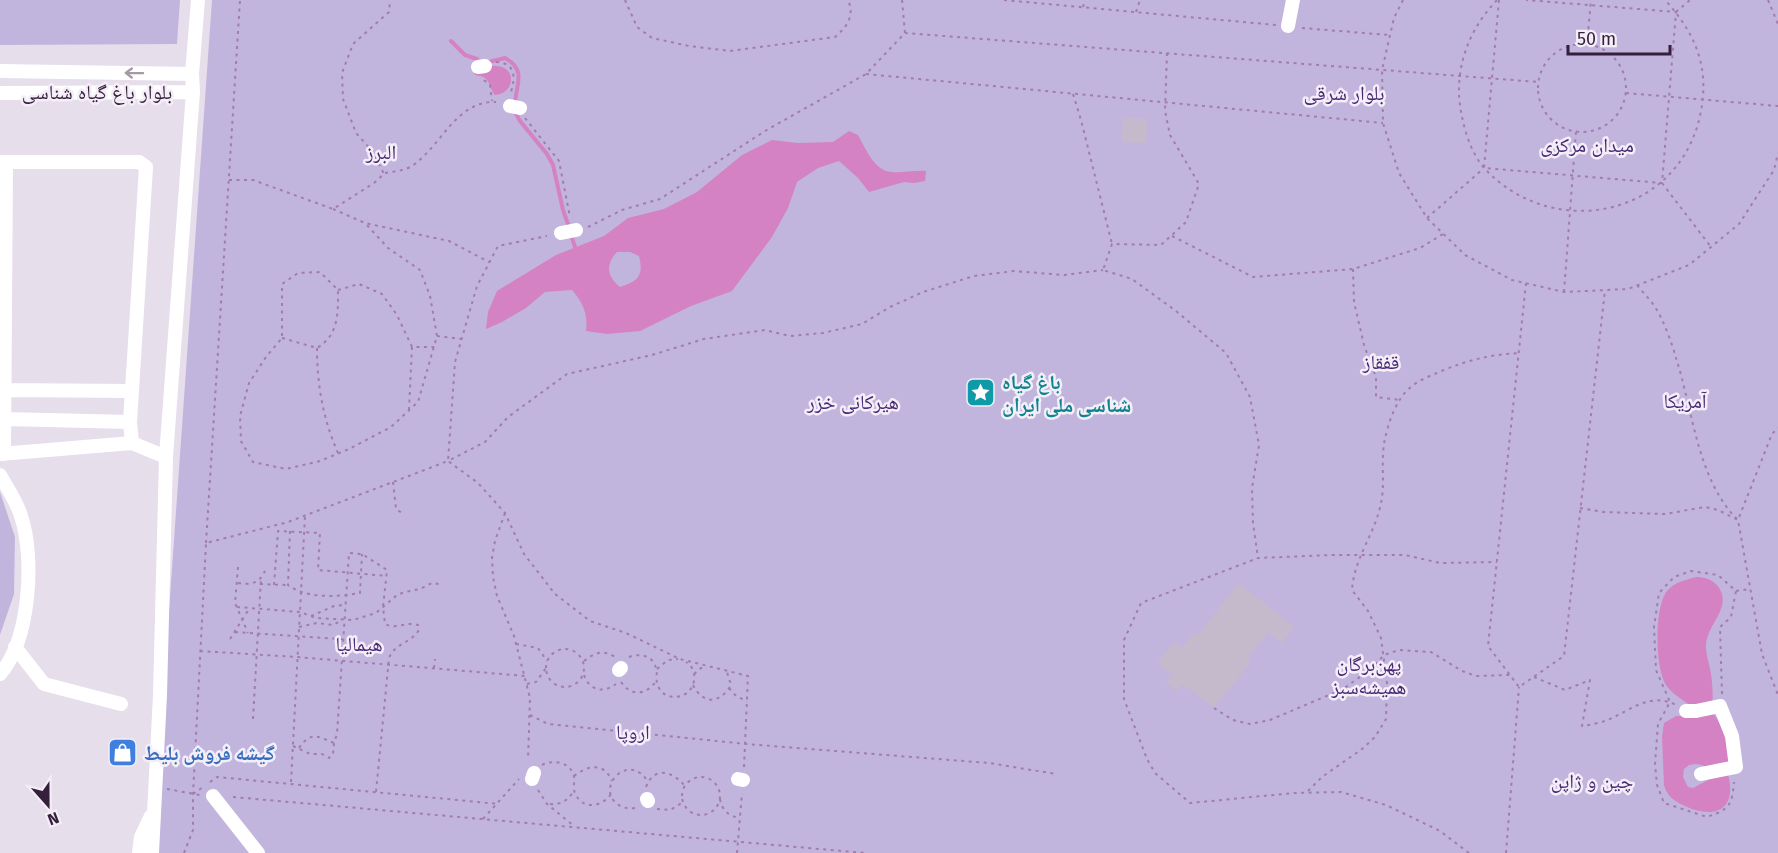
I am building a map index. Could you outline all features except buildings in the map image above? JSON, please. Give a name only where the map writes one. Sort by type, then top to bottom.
[{"type":"street","points":[[152,853],[160,695],[166,457],[198,0]]},
{"type":"street","points":[[1288,26],[1293,0]]},
{"type":"street","name":"بلوار باغ گیاه شناسی","points":[[0,71],[192,74]]},
{"type":"street","name":"بلوار باغ گیاه شناسی","points":[[0,93],[193,92]]},
{"type":"street","points":[[132,443],[130,422],[146,168],[139,162],[3,162],[2,390],[4,419],[2,454],[132,443],[166,457]]},
{"type":"street","points":[[561,233],[576,230]]},
{"type":"street","points":[[2,390],[132,391]]},
{"type":"street","points":[[4,419],[130,422]]},
{"type":"street","points":[[0,475],[21,516],[29,563],[28,597],[15,646],[0,674]]},
{"type":"street","points":[[15,646],[44,684],[120,704]]},
{"type":"street","points":[[1686,711],[1718,707],[1732,736],[1734,767],[1706,774]]},
{"type":"street","points":[[213,796],[258,853]]},
{"type":"street","points":[[139,853],[141,837],[155,808]]},
{"type":"path","points":[[184,853],[193,830],[206,543],[240,0]]},
{"type":"path","points":[[384,174],[373,152],[356,133],[343,99],[342,72],[353,44],[389,12],[390,0]]},
{"type":"path","points":[[625,0],[637,27],[652,38],[689,46],[730,51],[835,37],[847,27],[852,7],[848,0]]},
{"type":"path","points":[[333,208],[374,183],[384,174],[415,164],[450,124],[477,106],[492,101],[512,106],[559,162],[569,212],[576,230],[586,228],[622,210],[660,199],[765,131],[866,74],[905,33],[902,0]]},
{"type":"path","points":[[1004,0],[1390,36]]},
{"type":"path","points":[[1083,7],[1086,0]]},
{"type":"path","points":[[1136,12],[1140,0]]},
{"type":"path","points":[[1403,0],[1394,18],[1382,70],[1383,123],[1399,173],[1427,218],[1465,255],[1512,280],[1564,292],[1628,289],[1689,265],[1739,224],[1774,170],[1778,153]]},
{"type":"path","points":[[1498,0],[1469,39],[1459,76],[1460,115],[1474,151],[1484,168],[1499,181],[1532,202],[1570,212],[1608,209],[1644,195],[1662,183],[1674,170],[1694,137],[1704,100],[1701,62],[1688,27],[1665,0]]},
{"type":"path","points":[[1427,218],[1484,168],[1498,0]]},
{"type":"path","points":[[1527,0],[1676,12]]},
{"type":"path","points":[[1587,44],[1591,0]]},
{"type":"path","points":[[1690,0],[1676,12],[1662,183],[1711,247]]},
{"type":"path","points":[[1768,0],[1778,24]]},
{"type":"path","points":[[905,33],[1538,82]]},
{"type":"path","points":[[1587,44],[1600,48],[1616,61],[1625,79],[1626,93],[1622,106],[1609,122],[1590,131],[1576,132],[1563,128],[1551,120],[1543,109],[1538,82],[1542,69],[1550,58],[1567,47],[1587,44]]},
{"type":"path","points":[[1112,244],[1161,245],[1186,222],[1199,184],[1170,135],[1165,111],[1167,53]]},
{"type":"path","points":[[492,101],[490,85],[474,75],[473,71],[482,66],[502,62],[513,69],[512,106]]},
{"type":"path","points":[[866,74],[1383,123]]},
{"type":"path","points":[[1626,93],[1778,106]]},
{"type":"path","points":[[1072,94],[1082,120],[1112,244],[1103,270]]},
{"type":"path","points":[[1564,292],[1576,132]]},
{"type":"path","points":[[1484,168],[1662,183]]},
{"type":"path","points":[[1774,170],[1778,171]]},
{"type":"path","points":[[228,180],[253,180],[333,208],[365,223],[449,241],[489,262]]},
{"type":"path","points":[[282,338],[317,348],[328,342],[338,319],[338,290],[320,272],[298,273],[282,284],[282,338],[249,383],[240,416],[242,441],[253,462],[286,469],[320,461],[391,427],[418,402],[437,336],[430,296],[420,270],[388,248],[365,223]]},
{"type":"path","points":[[448,460],[455,362],[477,286],[498,246],[561,233]]},
{"type":"path","points":[[1171,236],[1253,277],[1353,269],[1420,248],[1443,234]]},
{"type":"path","points":[[1353,269],[1354,302],[1364,345],[1376,377],[1376,396],[1400,400]]},
{"type":"path","points":[[206,543],[288,522],[448,460],[485,442],[508,417],[567,375],[652,356],[704,339],[765,330],[790,336],[833,331],[862,324],[890,307],[924,292],[974,276],[1014,271],[1064,275],[1103,270],[1132,279],[1226,352],[1250,397],[1259,445],[1252,488],[1253,524],[1258,558]]},
{"type":"path","points":[[1506,853],[1519,687],[1488,646],[1526,283]]},
{"type":"path","points":[[338,290],[359,284],[382,294],[397,315],[412,347],[409,411]]},
{"type":"path","points":[[1637,285],[1656,308],[1676,358],[1688,407],[1712,481],[1738,520]]},
{"type":"path","points":[[1519,687],[1564,656],[1605,290]]},
{"type":"path","points":[[437,336],[462,339]]},
{"type":"path","points":[[412,347],[434,347]]},
{"type":"path","points":[[317,348],[317,375],[321,398],[328,431],[338,454]]},
{"type":"path","points":[[1307,793],[1322,777],[1375,737],[1386,719],[1387,683],[1384,655],[1375,624],[1352,590],[1353,574],[1382,502],[1381,460],[1384,440],[1400,400],[1410,387],[1467,360],[1519,353]]},
{"type":"path","points":[[1778,428],[1772,434],[1738,520],[1762,654],[1778,695]]},
{"type":"path","points":[[448,460],[478,483],[505,513],[524,554],[555,594],[590,621],[626,633],[689,665],[694,674],[693,685],[697,694],[703,699],[713,700],[721,697],[729,688],[731,680],[727,672]]},
{"type":"path","points":[[393,482],[396,509],[402,513]]},
{"type":"path","points":[[1580,508],[1603,512],[1665,514],[1705,507],[1718,510],[1738,520]]},
{"type":"path","points":[[505,513],[495,541],[492,558],[493,578],[497,597],[506,614],[516,644],[530,698],[529,776]]},
{"type":"path","points":[[291,783],[305,516]]},
{"type":"path","points":[[274,585],[278,531],[320,533],[318,570],[387,576]]},
{"type":"path","points":[[288,585],[290,531]]},
{"type":"path","points":[[293,746],[302,751],[322,754],[329,758],[333,754],[337,734],[349,553],[362,554],[387,570],[383,607],[385,624],[388,626],[414,624],[419,630],[413,638],[395,647],[389,658],[376,792]]},
{"type":"path","points":[[260,584],[288,585],[301,592],[346,595],[360,593],[362,554]]},
{"type":"path","points":[[1470,853],[1440,831],[1386,805],[1341,792],[1190,802],[1155,773],[1147,759],[1124,699],[1124,640],[1141,603],[1258,558],[1405,555],[1440,563],[1497,562]]},
{"type":"path","points":[[238,567],[237,607],[248,633]]},
{"type":"path","points":[[253,718],[260,584],[265,571]]},
{"type":"path","points":[[1670,702],[1656,670],[1654,627],[1659,593],[1674,576],[1690,571],[1718,575],[1736,591],[1750,589]]},
{"type":"path","points":[[237,583],[248,585],[261,578]]},
{"type":"path","points":[[237,607],[300,612],[316,618],[345,619],[376,613],[397,595],[405,592],[432,584],[439,584],[439,587]]},
{"type":"path","points":[[1718,707],[1722,691],[1720,627],[1731,617],[1736,591]]},
{"type":"path","points":[[311,616],[334,606],[346,605]]},
{"type":"path","points":[[230,639],[249,608]]},
{"type":"path","points":[[316,618],[316,623]]},
{"type":"path","points":[[299,627],[316,623],[333,625],[345,619]]},
{"type":"path","points":[[235,632],[354,640],[359,651]]},
{"type":"path","points":[[516,644],[537,648],[547,661]]},
{"type":"path","points":[[584,675],[575,685],[561,687],[550,680],[546,668],[547,661],[556,651],[569,649],[575,651],[584,661],[584,675],[588,684],[598,690],[611,688],[620,679],[624,687],[636,693],[648,690],[656,681]]},
{"type":"path","points":[[1214,708],[1233,720],[1250,724],[1270,720],[1343,689],[1371,669],[1384,655],[1399,650],[1431,652],[1462,671],[1476,676],[1510,675]]},
{"type":"path","points":[[200,651],[341,660],[525,676]]},
{"type":"path","points":[[584,661],[603,652],[615,657],[620,669],[626,659],[638,655],[650,658],[657,669],[656,681],[662,692],[673,697],[685,695],[693,685]]},
{"type":"path","points":[[434,668],[435,659]]},
{"type":"path","points":[[657,669],[668,660],[680,659],[748,676],[746,744],[740,780],[740,818],[736,853]]},
{"type":"path","points":[[527,684],[536,682],[546,668]]},
{"type":"path","points":[[694,674],[701,668],[710,668]]},
{"type":"path","points":[[1534,677],[1565,690],[1590,680],[1582,726],[1606,721],[1635,705],[1652,700],[1670,702],[1686,711]]},
{"type":"path","points":[[729,688],[736,696],[747,701]]},
{"type":"path","points":[[1670,702],[1658,724],[1655,764],[1657,785],[1664,802],[1707,818],[1724,811],[1732,800],[1734,767]]},
{"type":"path","points":[[530,715],[548,724],[746,744],[989,763],[1056,774]]},
{"type":"path","points":[[299,748],[311,736],[318,736],[334,743]]},
{"type":"path","points":[[483,819],[544,763],[559,762],[570,770],[574,776],[574,790],[578,799],[589,805],[602,803],[611,794]]},
{"type":"path","points":[[574,776],[586,767],[593,766],[605,770],[612,781]]},
{"type":"path","points":[[682,803],[664,811],[658,810],[647,800],[637,807],[624,808],[613,800],[610,788],[612,781],[621,772],[633,770],[645,776],[648,782],[658,774],[671,774],[684,785]]},
{"type":"path","points":[[193,794],[218,777],[499,804]]},
{"type":"path","points":[[740,780],[727,783],[721,792],[720,798],[715,810],[703,815],[690,813],[682,803],[681,797],[684,785],[694,777],[707,777],[717,785],[720,798],[721,804],[728,814],[740,818]]},
{"type":"path","points":[[156,787],[213,796],[865,853]]},
{"type":"path","points":[[574,790],[571,796],[560,803],[547,804],[575,828]]},
{"type":"green space","points":[[0,0],[180,0],[177,44],[0,45]]},
{"type":"green space","name":"باغ گیاه‌ شناسی ملی ایران","points":[[212,0],[1778,0],[1778,853],[152,853]]},
{"type":"green space","points":[[0,492],[15,537],[14,594],[0,635]]},
{"type":"shaded area","points":[[491,66],[506,69],[511,79],[507,90],[495,95],[487,80],[475,75],[474,72]]},
{"type":"shaded area","points":[[849,131],[858,135],[875,164],[880,168],[892,172],[926,171],[925,181],[904,182],[869,192],[858,178],[839,161],[818,168],[797,182],[788,208],[772,237],[732,291],[691,306],[640,331],[607,334],[586,331],[584,309],[572,290],[545,292],[526,308],[486,329],[488,312],[497,291],[556,255],[604,236],[628,218],[664,209],[697,192],[742,155],[772,140],[798,143],[833,142]],"holes":[[[617,252],[630,252],[639,256],[640,273],[635,280],[620,287],[612,279],[609,266]]]},
{"type":"shaded area","points":[[1696,577],[1715,583],[1722,593],[1723,601],[1707,639],[1706,647],[1712,684],[1712,712],[1723,730],[1729,755],[1728,800],[1725,806],[1714,812],[1700,811],[1679,803],[1672,799],[1664,785],[1662,737],[1664,723],[1676,716],[1684,716],[1691,706],[1671,691],[1662,677],[1658,652],[1660,610],[1663,599],[1670,588],[1677,583]],"holes":[[[1696,764],[1707,768],[1712,778],[1693,788],[1688,787],[1683,777],[1684,769]]]},
{"type":"waterway","points":[[451,41],[465,55],[477,59],[481,64]]},
{"type":"waterway","points":[[485,63],[505,58],[516,67],[519,78],[515,104]]},
{"type":"waterway","points":[[515,112],[553,165],[569,227]]},
{"type":"waterway","points":[[571,235],[575,247]]},
{"type":"place","name":"باغ گیاه‌ شناسی ملی ایران","points":[[981,393]]},
{"type":"place","name":"گیشه فروش بلیط","points":[[123,753]]},
{"type":"park label","name":"بلوار شرقی","points":[[1344,93]]},
{"type":"park label","name":"میدان مرکزی","points":[[1587,145]]},
{"type":"park label","name":"البرز","points":[[381,152]]},
{"type":"park label","name":"قفقاز","points":[[1381,362]]},
{"type":"park label","name":"آمریکا","points":[[1685,401]]},
{"type":"park label","name":"هیرکانی خزر","points":[[853,402]]},
{"type":"park label","name":"هیمالیا","points":[[359,644]]},
{"type":"park label","name":"پهن‌برگان همیشه‌سبز","points":[[1369,676]]},
{"type":"park label","name":"اروپا","points":[[633,732]]},
{"type":"park label","name":"چین و ژاپن","points":[[1592,781]]}]
